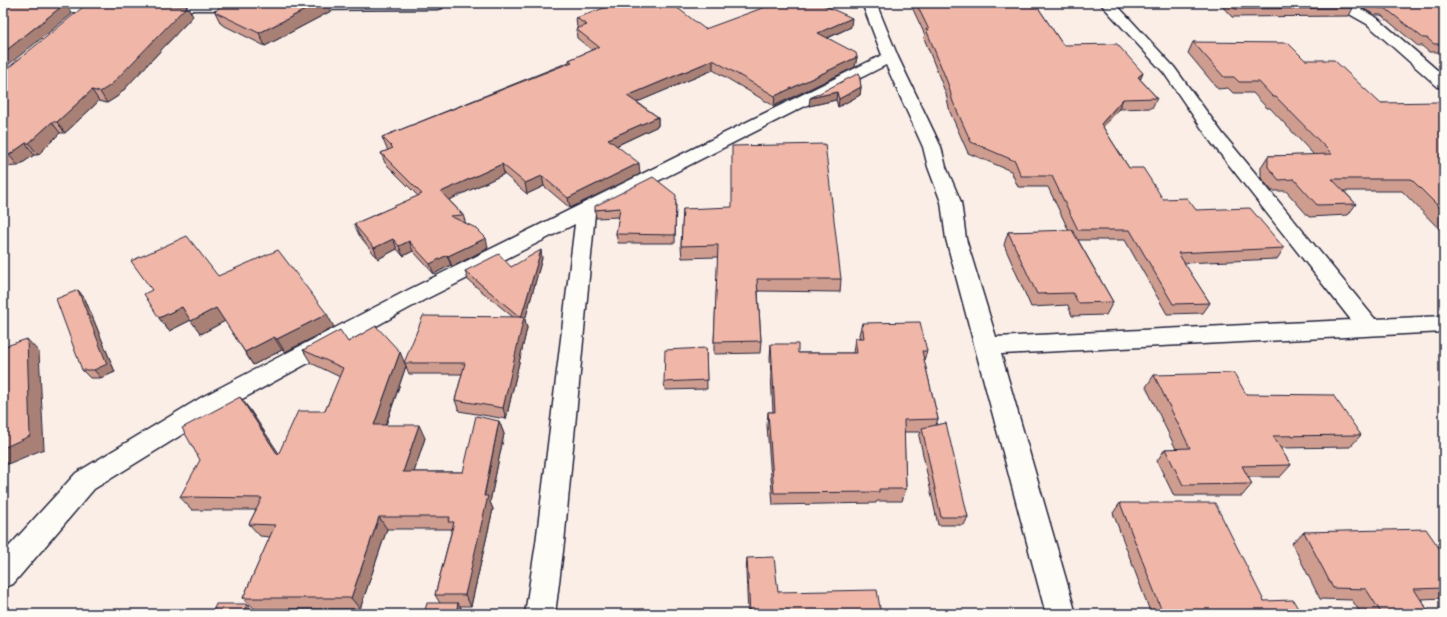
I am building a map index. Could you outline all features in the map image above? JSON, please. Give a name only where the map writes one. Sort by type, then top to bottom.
[{"type":"street","points":[[869,3],[890,57],[932,147],[937,167],[952,202],[956,239],[1061,614]]},
{"type":"street","points":[[1107,3],[1169,70],[1217,138],[1370,328]]},
{"type":"street","points":[[1340,3],[1372,22],[1444,84]]},
{"type":"street","points":[[287,6],[437,5]]},
{"type":"street","points":[[144,7],[263,6]]},
{"type":"street","points":[[3,8],[128,8]]},
{"type":"street","points":[[71,23],[89,8]]},
{"type":"street","points":[[3,574],[85,482],[211,404],[416,295],[890,57]]},
{"type":"street","points":[[540,614],[550,542],[586,209]]},
{"type":"street","points":[[987,346],[1444,324]]},
{"type":"building","points":[[3,3],[66,3],[3,53]]},
{"type":"building","points":[[88,3],[187,6],[111,85],[100,92],[92,90],[57,122],[52,122],[29,143],[26,143],[9,155],[3,155],[3,72]]},
{"type":"building","points":[[223,3],[319,3],[259,33],[215,12]]},
{"type":"building","points":[[618,3],[671,3],[705,29],[776,3],[819,3],[852,18],[818,33],[856,53],[857,57],[775,96],[713,60],[627,96],[658,117],[608,139],[639,163],[568,198],[542,176],[525,183],[502,164],[441,192],[463,215],[450,216],[476,228],[486,238],[430,264],[409,241],[399,246],[393,239],[374,248],[354,224],[422,194],[381,153],[393,148],[382,137],[572,62],[569,60],[599,47],[576,29],[587,25],[576,18]]},
{"type":"building","points":[[916,3],[1035,3],[1063,45],[1117,44],[1143,73],[1138,77],[1157,98],[1123,99],[1101,124],[1129,168],[1143,168],[1163,199],[1187,198],[1196,210],[1250,208],[1284,248],[1178,253],[1210,303],[1173,304],[1130,230],[1078,230],[1052,176],[1021,176],[1015,161],[971,142],[953,102],[948,84],[926,29],[929,30]]},
{"type":"building","points":[[1229,3],[1344,3],[1353,8],[1235,9]]},
{"type":"building","points":[[1371,3],[1444,3],[1444,44],[1434,44],[1427,38],[1423,38],[1385,8],[1380,8]]},
{"type":"building","points":[[1193,42],[1288,43],[1305,60],[1334,60],[1380,103],[1438,102],[1444,107],[1444,212],[1411,179],[1332,179],[1356,204],[1317,205],[1294,179],[1279,180],[1268,167],[1268,156],[1332,154],[1276,97],[1273,97],[1259,82],[1239,82],[1234,77],[1224,77]]},
{"type":"building","points":[[859,73],[861,87],[839,99],[837,92],[810,98]]},
{"type":"building","points":[[825,144],[841,279],[757,279],[761,341],[714,342],[718,245],[681,246],[683,209],[732,207],[732,146]]},
{"type":"building","points":[[653,177],[676,195],[675,235],[616,234],[620,208],[595,210],[595,206]]},
{"type":"building","points":[[1072,230],[1113,302],[1078,303],[1073,293],[1037,294],[1008,232]]},
{"type":"building","points":[[187,236],[218,276],[278,250],[327,314],[277,339],[274,337],[245,352],[216,308],[191,321],[182,307],[159,318],[144,294],[152,290],[131,261]]},
{"type":"building","points":[[541,250],[521,318],[465,271],[499,254],[511,267]]},
{"type":"building","points":[[78,290],[107,364],[94,370],[82,370],[56,299]]},
{"type":"building","points":[[423,316],[524,317],[503,408],[455,400],[465,363],[404,363]]},
{"type":"building","points":[[920,322],[927,351],[922,351],[938,419],[904,420],[906,489],[879,489],[879,492],[774,493],[768,412],[775,412],[771,344],[798,344],[798,353],[857,353],[855,338],[864,338],[862,323]]},
{"type":"building","points":[[376,326],[400,352],[374,425],[419,425],[403,472],[463,472],[476,416],[499,421],[484,496],[488,496],[465,595],[435,595],[454,522],[448,522],[450,517],[379,517],[351,598],[243,598],[275,525],[249,524],[262,498],[180,497],[200,460],[182,428],[240,397],[278,455],[298,411],[325,411],[343,368],[303,350],[340,330],[348,342]]},
{"type":"building","points":[[27,339],[30,436],[3,448],[3,347]]},
{"type":"building","points":[[706,348],[707,380],[664,382],[665,350]]},
{"type":"building","points":[[1234,373],[1246,394],[1333,395],[1361,435],[1273,436],[1291,465],[1242,466],[1252,484],[1183,485],[1165,449],[1190,448],[1154,375]]},
{"type":"building","points":[[946,423],[968,517],[941,517],[922,428]]},
{"type":"building","points":[[1120,503],[1215,503],[1264,601],[1293,600],[1301,614],[1163,614]]},
{"type":"building","points":[[1426,529],[1444,555],[1444,588],[1414,589],[1430,614],[1382,614],[1366,589],[1333,588],[1304,532]]},
{"type":"building","points":[[774,557],[778,592],[877,590],[881,614],[750,614],[747,558]]},
{"type":"building","points":[[427,603],[458,603],[456,614],[424,614]]},
{"type":"building","points":[[216,604],[247,604],[243,614],[212,614]]}]
